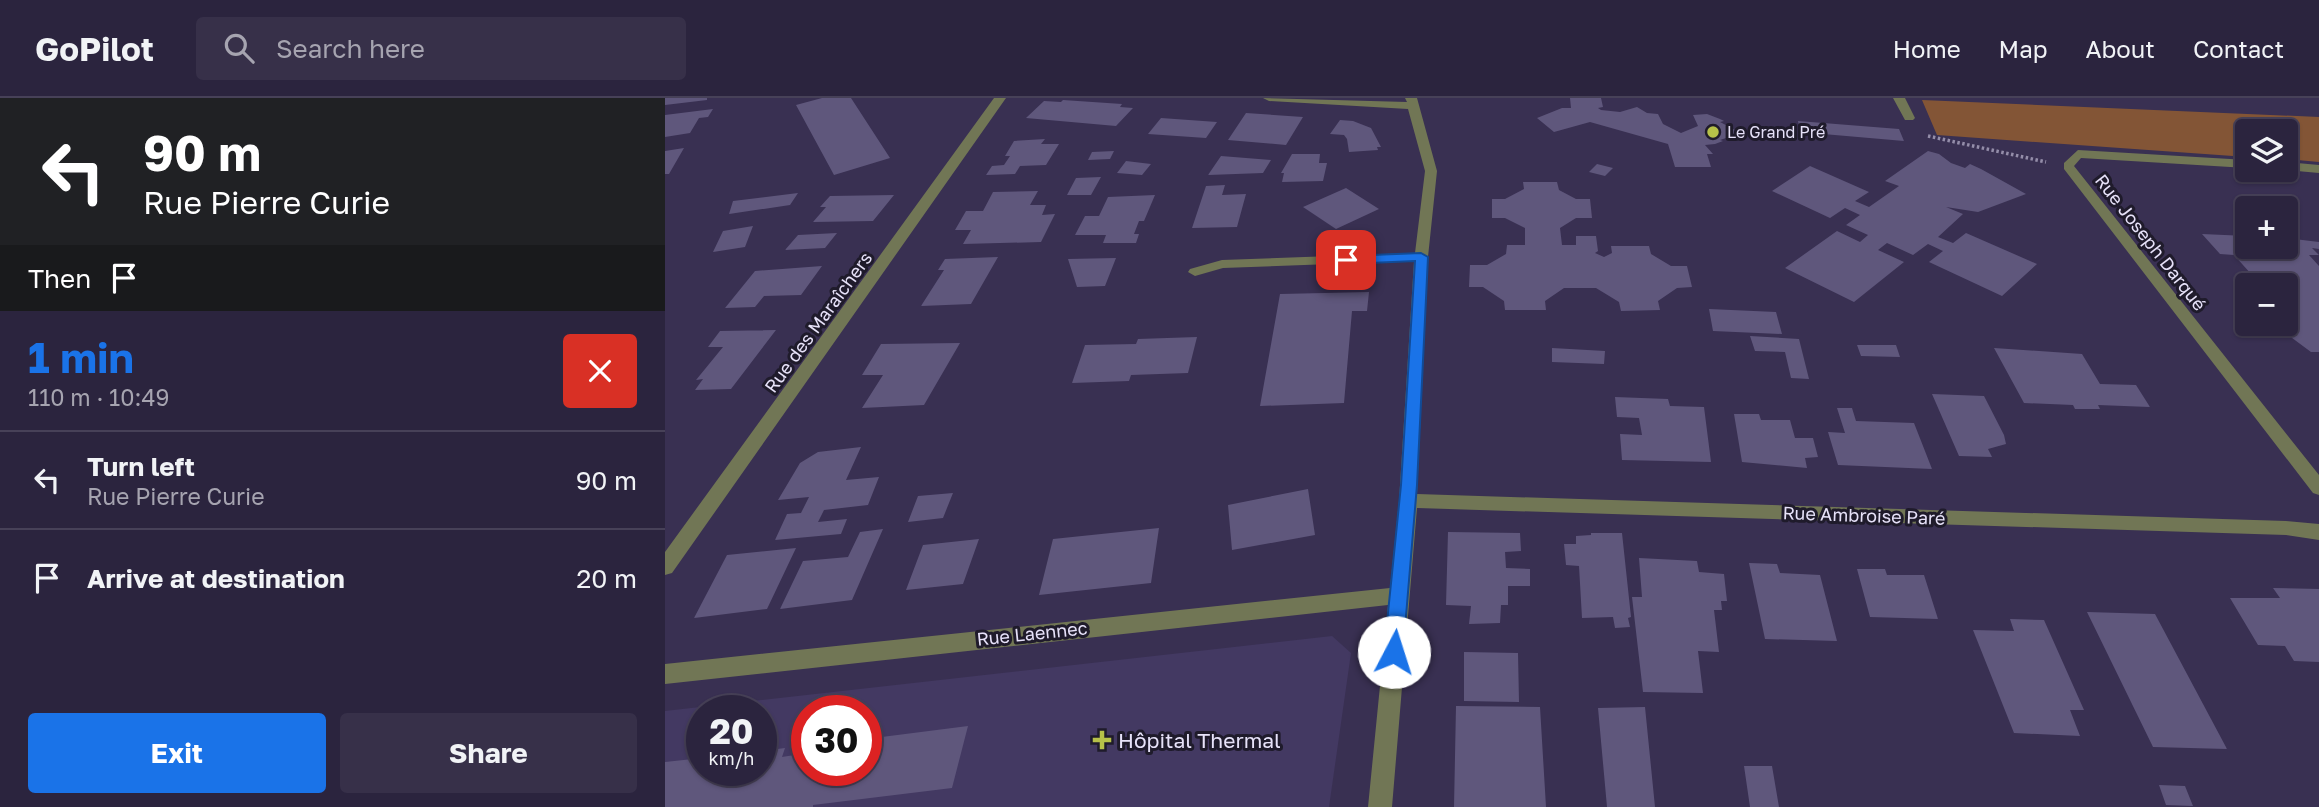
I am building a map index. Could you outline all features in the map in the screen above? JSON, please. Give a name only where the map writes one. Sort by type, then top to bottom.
[{"type":"street","name":"Rue des Maraîchers","points":[[665,567],[1000,98]]},
{"type":"street","points":[[1269,98],[1412,102],[1431,171],[1421,257],[1408,501],[1380,807]]},
{"type":"street","points":[[1899,98],[1909,117]]},
{"type":"street","name":"Rue Joseph Darqué","points":[[2235,163],[2078,154],[2068,166],[2319,488]]},
{"type":"street","points":[[2298,167],[2319,169]]},
{"type":"street","points":[[1195,271],[1222,264],[1421,257]]},
{"type":"street","name":"Rue Ambroise Paré","points":[[1408,501],[2286,528],[2319,532]]},
{"type":"street","name":"Rue Laennec","points":[[665,674],[1399,595]]},
{"type":"path","points":[[1909,117],[1928,136],[2068,166]]},
{"type":"shaded area","points":[[1922,100],[2319,117],[2319,162],[2298,160],[2298,119],[2235,119],[2235,156],[1937,135]]},
{"type":"shaded area","name":"Hôpital Thermal","points":[[1332,636],[1351,653],[1329,807],[665,807],[665,711],[686,709],[686,786],[777,786],[777,698],[791,697],[791,786],[882,786],[882,695],[807,695]]},
{"type":"building","points":[[665,98],[707,98],[707,100],[665,105]]},
{"type":"building","points":[[822,98],[851,98],[890,158],[834,175],[796,105]]},
{"type":"building","name":"Le Grand Pré","points":[[1570,98],[1601,98],[1603,107],[1598,108],[1601,110],[1620,112],[1637,107],[1647,113],[1658,114],[1663,124],[1681,133],[1698,126],[1693,115],[1707,114],[1724,121],[1720,122],[1741,133],[1715,144],[1705,145],[1713,154],[1707,154],[1711,167],[1675,167],[1668,144],[1590,122],[1554,132],[1537,118],[1562,108],[1571,108]]},
{"type":"building","points":[[1044,101],[1122,104],[1120,107],[1133,108],[1116,126],[1026,118]]},
{"type":"building","points":[[713,109],[708,117],[699,118],[690,133],[665,137],[665,115]]},
{"type":"building","points":[[1246,113],[1303,117],[1286,145],[1228,140]]},
{"type":"building","points":[[1161,118],[1217,122],[1206,138],[1148,134]]},
{"type":"building","points":[[1340,120],[1353,121],[1371,128],[1381,147],[1377,147],[1378,150],[1349,152],[1344,135],[1330,134]]},
{"type":"building","points":[[1798,121],[1899,129],[1904,141],[1800,132]]},
{"type":"building","points":[[1045,139],[1041,144],[1059,144],[1046,165],[1020,166],[1015,174],[986,175],[992,166],[1004,165],[1010,156],[1005,156],[1014,141]]},
{"type":"building","points":[[684,148],[669,174],[665,174],[665,151]]},
{"type":"building","points":[[1114,151],[1110,159],[1088,160],[1092,152]]},
{"type":"building","points":[[1928,151],[1965,168],[1970,164],[2026,194],[1978,212],[1946,207],[1963,214],[1938,237],[1953,243],[1966,233],[2037,264],[2002,296],[1929,262],[1943,251],[1928,244],[1913,255],[1887,243],[1878,250],[1904,262],[1854,302],[1785,268],[1837,231],[1860,242],[1868,235],[1846,225],[1860,215],[1845,208],[1830,218],[1772,191],[1810,166],[1869,192],[1855,201],[1869,207],[1899,186],[1885,181]]},
{"type":"building","points":[[1292,154],[1320,154],[1319,163],[1327,163],[1323,181],[1282,182],[1284,173],[1281,173]]},
{"type":"building","points":[[1221,156],[1271,160],[1263,173],[1208,175]]},
{"type":"building","points":[[1126,161],[1151,164],[1142,175],[1117,173]]},
{"type":"building","points":[[1597,164],[1613,168],[1605,176],[1589,172]]},
{"type":"building","points":[[1101,177],[1091,195],[1067,195],[1076,178]]},
{"type":"building","points":[[1523,182],[1557,182],[1559,190],[1576,199],[1590,199],[1592,218],[1576,218],[1560,228],[1562,245],[1576,245],[1576,236],[1596,236],[1598,251],[1595,253],[1604,257],[1612,253],[1611,246],[1649,246],[1651,254],[1671,266],[1687,266],[1692,287],[1677,288],[1658,301],[1660,310],[1621,311],[1619,302],[1596,288],[1564,288],[1545,301],[1546,310],[1505,310],[1504,301],[1483,287],[1469,287],[1470,265],[1487,265],[1506,254],[1507,245],[1525,245],[1525,228],[1505,218],[1492,218],[1492,199],[1505,199],[1524,189]]},
{"type":"building","points":[[1225,185],[1222,195],[1246,194],[1237,227],[1192,228],[1206,186]]},
{"type":"building","points":[[1346,188],[1379,209],[1336,229],[1303,207]]},
{"type":"building","points":[[1038,191],[1030,205],[1046,205],[1042,215],[1055,214],[1041,242],[963,244],[971,230],[955,230],[966,211],[983,211],[993,192]]},
{"type":"building","points":[[798,193],[790,205],[729,214],[733,201]]},
{"type":"building","points":[[894,195],[873,221],[813,222],[826,207],[820,207],[830,196]]},
{"type":"building","points":[[1155,195],[1144,221],[1139,221],[1134,234],[1139,234],[1136,243],[1103,243],[1106,235],[1075,235],[1085,216],[1099,216],[1108,197]]},
{"type":"building","points":[[753,226],[745,247],[713,252],[723,231]]},
{"type":"building","points":[[837,233],[825,248],[785,250],[798,235]]},
{"type":"building","points":[[2202,234],[2235,235],[2235,256],[2220,254]]},
{"type":"building","points":[[2298,240],[2319,242],[2319,249],[2312,248],[2319,255],[2309,255],[2319,266],[2319,352],[2311,352],[2289,336],[2298,336],[2298,273],[2250,273],[2238,259],[2298,259]]},
{"type":"building","points":[[998,257],[971,304],[921,306],[944,270],[938,270],[945,259]]},
{"type":"building","points":[[1116,258],[1105,286],[1077,287],[1068,259]]},
{"type":"building","points":[[822,266],[801,295],[764,296],[755,307],[725,308],[755,271]]},
{"type":"building","points":[[1369,292],[1367,311],[1352,311],[1344,403],[1260,406],[1280,294]]},
{"type":"building","points":[[1709,309],[1776,312],[1782,334],[1713,331]]},
{"type":"building","points":[[776,330],[731,389],[695,390],[703,379],[696,380],[723,347],[708,347],[720,331]]},
{"type":"building","points":[[1750,336],[1799,339],[1809,379],[1791,378],[1785,352],[1755,351]]},
{"type":"building","points":[[1197,337],[1188,373],[1131,375],[1129,381],[1072,383],[1085,345],[1136,344],[1138,339]]},
{"type":"building","points":[[960,343],[924,405],[862,408],[883,375],[862,375],[881,344]]},
{"type":"building","points":[[1857,345],[1896,345],[1900,357],[1861,356]]},
{"type":"building","points":[[1552,348],[1605,351],[1604,364],[1552,362]]},
{"type":"building","points":[[1994,348],[2082,354],[2100,384],[2136,385],[2150,407],[2098,405],[2100,409],[2075,409],[2073,405],[2024,403]]},
{"type":"building","points":[[1932,394],[1984,396],[2006,444],[1988,449],[1992,457],[1959,456]]},
{"type":"building","points":[[1615,397],[1668,399],[1670,406],[1704,407],[1711,462],[1622,460],[1620,434],[1642,435],[1639,418],[1617,417]]},
{"type":"building","points":[[1837,408],[1852,408],[1856,421],[1914,423],[1932,469],[1838,465],[1828,432],[1845,433]]},
{"type":"building","points":[[1734,414],[1759,414],[1761,420],[1790,420],[1795,438],[1813,438],[1818,457],[1805,458],[1807,468],[1742,462]]},
{"type":"building","points":[[861,447],[846,480],[879,477],[868,505],[824,510],[818,522],[847,519],[841,534],[775,540],[787,514],[801,513],[809,497],[778,500],[800,463],[818,452]]},
{"type":"building","points":[[1308,489],[1315,535],[1232,550],[1228,505]]},
{"type":"building","points":[[953,493],[943,518],[908,522],[918,496]]},
{"type":"building","points":[[1159,528],[1151,583],[1039,595],[1053,539]]},
{"type":"building","points":[[883,529],[852,600],[780,609],[803,561],[848,557],[860,532]]},
{"type":"building","points":[[1448,532],[1520,533],[1521,551],[1505,552],[1506,568],[1530,569],[1530,586],[1508,586],[1508,605],[1501,605],[1500,623],[1469,624],[1471,606],[1446,605]]},
{"type":"building","points":[[1622,533],[1630,627],[1615,628],[1613,617],[1582,618],[1579,566],[1566,565],[1564,544],[1576,544],[1576,536]]},
{"type":"building","points":[[979,539],[963,584],[906,590],[923,545]]},
{"type":"building","points":[[796,548],[767,609],[694,618],[727,555]]},
{"type":"building","points":[[1639,558],[1697,561],[1699,572],[1724,574],[1727,601],[1721,601],[1722,610],[1714,610],[1719,652],[1698,651],[1703,693],[1643,692],[1632,597],[1642,597]]},
{"type":"building","points":[[1749,563],[1777,564],[1780,573],[1820,575],[1837,641],[1765,639]]},
{"type":"building","points":[[1857,569],[1885,569],[1887,575],[1924,575],[1938,619],[1870,617]]},
{"type":"building","points":[[2273,588],[2319,589],[2319,662],[2294,661],[2285,646],[2258,645],[2230,598],[2280,598]]},
{"type":"building","points":[[2087,612],[2155,614],[2227,749],[2153,747]]},
{"type":"building","points":[[2010,619],[2044,620],[2084,710],[2070,710],[2080,736],[2014,733],[1973,630],[2014,631]]},
{"type":"building","points":[[1464,652],[1518,653],[1519,702],[1464,701]]},
{"type":"building","points":[[1456,706],[1540,707],[1546,807],[1454,807]]},
{"type":"building","points":[[1645,707],[1655,807],[1607,807],[1598,708]]},
{"type":"building","points":[[968,726],[952,788],[813,807],[665,807],[665,762],[686,760],[686,786],[777,786],[777,749],[785,748],[782,757],[791,756],[791,786],[882,786],[882,737]]},
{"type":"building","points":[[1744,766],[1772,766],[1779,807],[1750,807]]},
{"type":"building","points":[[2159,785],[2185,786],[2193,806],[2166,805]]},
{"type":"place","name":"Le Grand Pré","points":[[1713,132]]},
{"type":"place","name":"Hôpital Thermal","points":[[1102,740]]},
{"type":"route","points":[[1346,260],[1421,257],[1409,485],[1394,652]]}]
